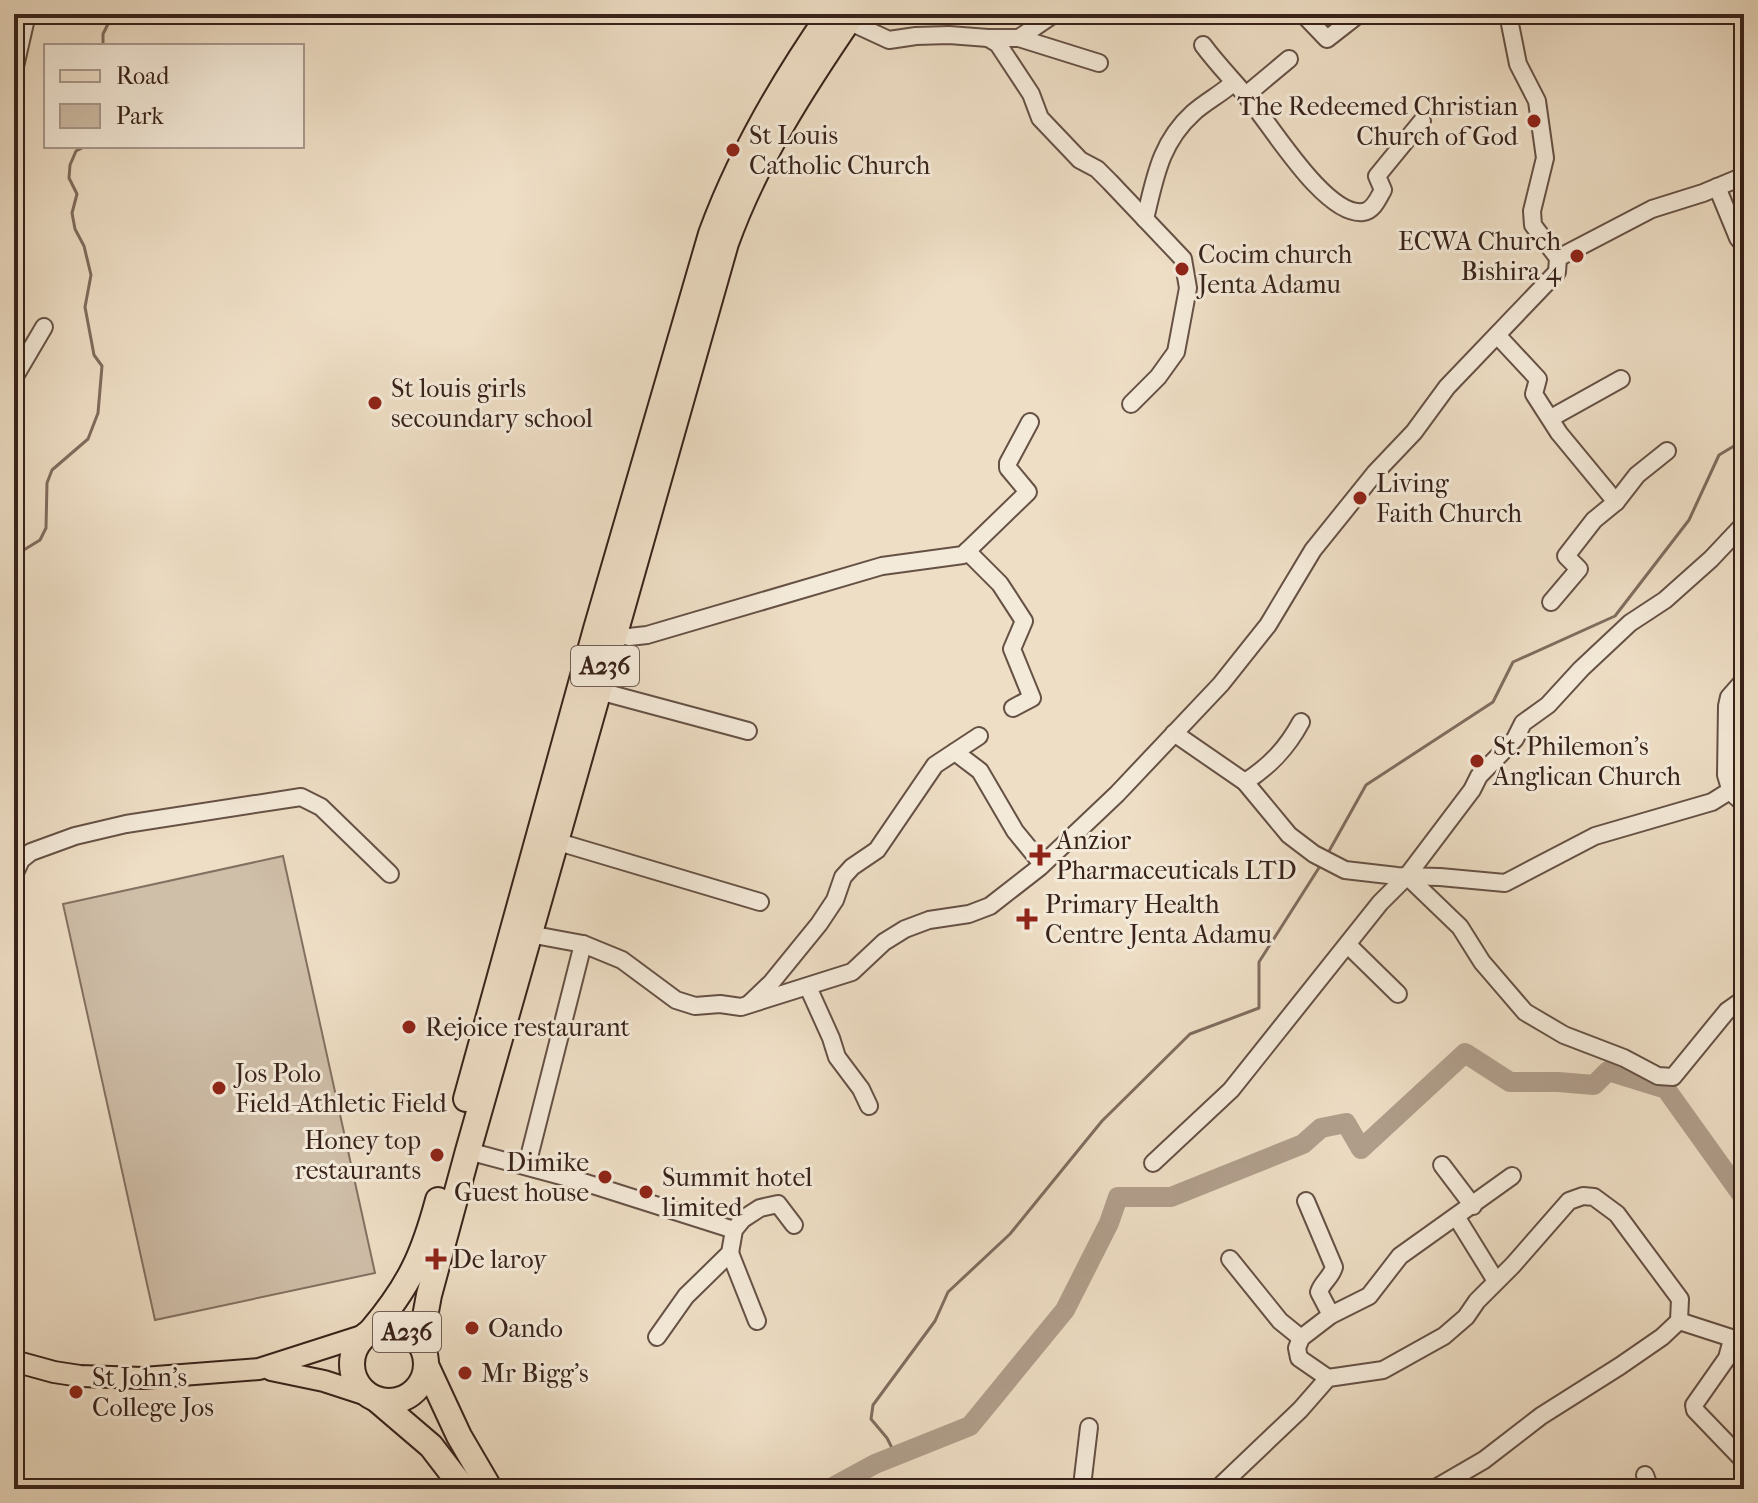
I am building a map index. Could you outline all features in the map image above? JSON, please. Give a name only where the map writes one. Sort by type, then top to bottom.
[{"type":"highway","name":"A236","points":[[464,1489],[431,1446],[358,1385],[351,1363],[355,1347],[406,1285],[421,1257],[432,1223],[605,631],[700,271],[723,202],[751,141],[775,99],[844,16]]},
{"type":"highway","name":"A236","points":[[373,1398],[391,1401],[413,1393],[423,1380],[429,1295],[599,691],[605,631]]},
{"type":"highway","name":"A236","points":[[368,1333],[381,1327],[403,1329],[423,1354],[459,1436],[490,1489]]},
{"type":"main road","points":[[259,1369],[368,1333]]},
{"type":"main road","points":[[14,1361],[54,1372],[112,1378],[259,1369],[306,1376],[373,1398]]},
{"type":"street","points":[[14,71],[27,14]]},
{"type":"street","points":[[1019,38],[1054,14]]},
{"type":"street","points":[[1303,14],[1327,39],[1359,14]]},
{"type":"street","points":[[529,934],[583,944],[622,960],[676,1000],[695,1006],[748,1005],[852,972],[884,942],[905,929],[929,920],[969,914],[990,906],[1042,864],[1117,794],[1242,659],[1268,625],[1313,550],[1375,473],[1414,432],[1447,387],[1557,272],[1558,258],[1533,225],[1532,211],[1545,158],[1537,101],[1518,64],[1508,14]]},
{"type":"street","points":[[844,16],[889,40],[916,36],[1019,38],[1099,63]]},
{"type":"street","points":[[988,38],[998,44],[1031,94],[1040,118],[1080,160],[1097,169],[1183,259],[1188,288],[1176,352],[1158,377],[1131,404]]},
{"type":"street","points":[[1203,45],[1246,95],[1310,179],[1341,207],[1359,213],[1368,211],[1376,203],[1383,190],[1377,176],[1422,121]]},
{"type":"street","points":[[1246,95],[1289,59]]},
{"type":"street","points":[[1145,219],[1158,162],[1168,143],[1193,113],[1233,83]]},
{"type":"street","points":[[1558,258],[1652,209],[1744,176]]},
{"type":"street","points":[[1717,187],[1738,238],[1744,245]]},
{"type":"street","points":[[14,378],[44,327]]},
{"type":"street","points":[[1497,335],[1538,379],[1534,394],[1575,454],[1616,502]]},
{"type":"street","points":[[1551,418],[1621,379]]},
{"type":"street","points":[[605,631],[629,637],[647,635],[882,566],[963,555],[1028,492],[1008,468],[1008,463],[1030,422]]},
{"type":"street","points":[[1551,602],[1579,569],[1566,556],[1594,520],[1616,502],[1637,475],[1667,451]]},
{"type":"street","points":[[1153,1163],[1231,1090],[1380,903],[1407,876],[1472,790],[1479,776],[1515,739],[1523,723],[1548,705],[1630,623],[1665,600],[1711,559],[1744,524]]},
{"type":"street","points":[[967,551],[1000,584],[1024,621],[1012,649],[1032,698],[1013,708]]},
{"type":"street","points":[[1174,733],[1245,782],[1289,835],[1333,865],[1345,870],[1505,883],[1595,836],[1740,793],[1726,775],[1727,706],[1729,697],[1744,680]]},
{"type":"street","points":[[599,691],[748,731]]},
{"type":"street","points":[[1245,782],[1274,760],[1290,742],[1301,722]]},
{"type":"street","points":[[748,1005],[771,983],[819,924],[835,900],[843,877],[877,850],[935,765],[979,736]]},
{"type":"street","points":[[955,752],[980,771],[1015,831],[1042,864]]},
{"type":"street","points":[[14,875],[15,868],[31,852],[75,836],[126,824],[301,797],[321,807],[390,874]]},
{"type":"street","points":[[555,841],[760,902]]},
{"type":"street","points":[[1407,876],[1460,927],[1482,962],[1525,1012],[1564,1035],[1624,1058],[1658,1076],[1673,1077],[1727,1011],[1744,999]]},
{"type":"street","points":[[527,1165],[583,944]]},
{"type":"street","points":[[1348,945],[1398,994]]},
{"type":"street","points":[[808,987],[837,1057],[861,1089],[869,1106]]},
{"type":"street","points":[[468,1151],[527,1165],[734,1230]]},
{"type":"street","points":[[1442,1165],[1473,1206]]},
{"type":"street","points":[[1300,1346],[1331,1315],[1369,1296],[1400,1256],[1512,1176]]},
{"type":"street","points":[[1217,1489],[1300,1410],[1328,1378],[1383,1370],[1444,1336],[1466,1317],[1569,1201],[1583,1196],[1594,1197],[1617,1214],[1668,1281],[1680,1299],[1679,1321],[1662,1337],[1541,1416],[1484,1460],[1434,1489]]},
{"type":"street","points":[[1306,1201],[1334,1267],[1332,1275],[1319,1292],[1331,1315]]},
{"type":"street","points":[[757,1321],[730,1253],[734,1230],[743,1219],[760,1208],[778,1204],[794,1225]]},
{"type":"street","points":[[1457,1218],[1496,1281]]},
{"type":"street","points":[[657,1337],[686,1296],[730,1253]]},
{"type":"street","points":[[1230,1259],[1328,1378]]},
{"type":"street","points":[[1679,1321],[1738,1341],[1694,1405],[1695,1410],[1744,1461]]},
{"type":"street","points":[[1078,1488],[1089,1427]]},
{"type":"green space","name":"Jos Polo Field-Athletic Field","points":[[283,856],[375,1273],[155,1320],[63,904]]},
{"type":"waterway","points":[[103,44],[103,34],[113,14]]},
{"type":"waterway","points":[[14,556],[40,540],[46,528],[47,483],[52,470],[88,439],[98,413],[102,366],[94,355],[85,307],[91,275],[84,246],[75,229],[72,213],[77,194],[69,178],[76,151],[82,148]]},
{"type":"waterway","points":[[1328,853],[1366,785],[1493,702],[1513,662],[1615,616],[1689,520],[1719,455],[1744,440]]},
{"type":"waterway","points":[[14,565],[14,599]]},
{"type":"waterway","points":[[896,1456],[887,1438],[871,1419],[873,1405],[935,1321],[948,1292],[1010,1234],[1102,1121],[1190,1034],[1259,1008],[1259,962],[1322,863]]},
{"type":"waterway","points":[[829,1489],[875,1464],[970,1426],[1065,1310],[1109,1223],[1118,1197],[1171,1197],[1303,1144],[1321,1128],[1346,1123],[1361,1149],[1465,1053],[1510,1082],[1594,1085],[1608,1071],[1666,1089],[1744,1198]]},
{"type":"place","name":"The Redeemed Christian Church of God","points":[[1534,121]]},
{"type":"place","name":"St Louis Catholic Church","points":[[733,150]]},
{"type":"place","name":"ECWA Church Bishira 4","points":[[1577,256]]},
{"type":"place","name":"Cocim church Jenta Adamu","points":[[1182,269]]},
{"type":"place","name":"St louis girls secoundary school","points":[[375,403]]},
{"type":"place","name":"Living Faith Church","points":[[1360,498]]},
{"type":"place","name":"St. Philemon's Anglican Church","points":[[1477,761]]},
{"type":"place","name":"Anzior Pharmaceuticals LTD","points":[[1040,855]]},
{"type":"place","name":"Primary Health Centre Jenta Adamu","points":[[1027,919]]},
{"type":"place","name":"Rejoice restaurant","points":[[409,1027]]},
{"type":"place","name":"Jos Polo Field-Athletic Field","points":[[219,1088]]},
{"type":"place","name":"Honey top restaurants","points":[[437,1155]]},
{"type":"place","name":"Dimike Guest house","points":[[605,1177]]},
{"type":"place","name":"Summit hotel limited","points":[[646,1192]]},
{"type":"place","name":"De laroy","points":[[436,1259]]},
{"type":"place","name":"Oando","points":[[472,1328]]},
{"type":"place","name":"Mr Bigg's","points":[[465,1373]]},
{"type":"place","name":"St John's College Jos","points":[[76,1392]]}]
